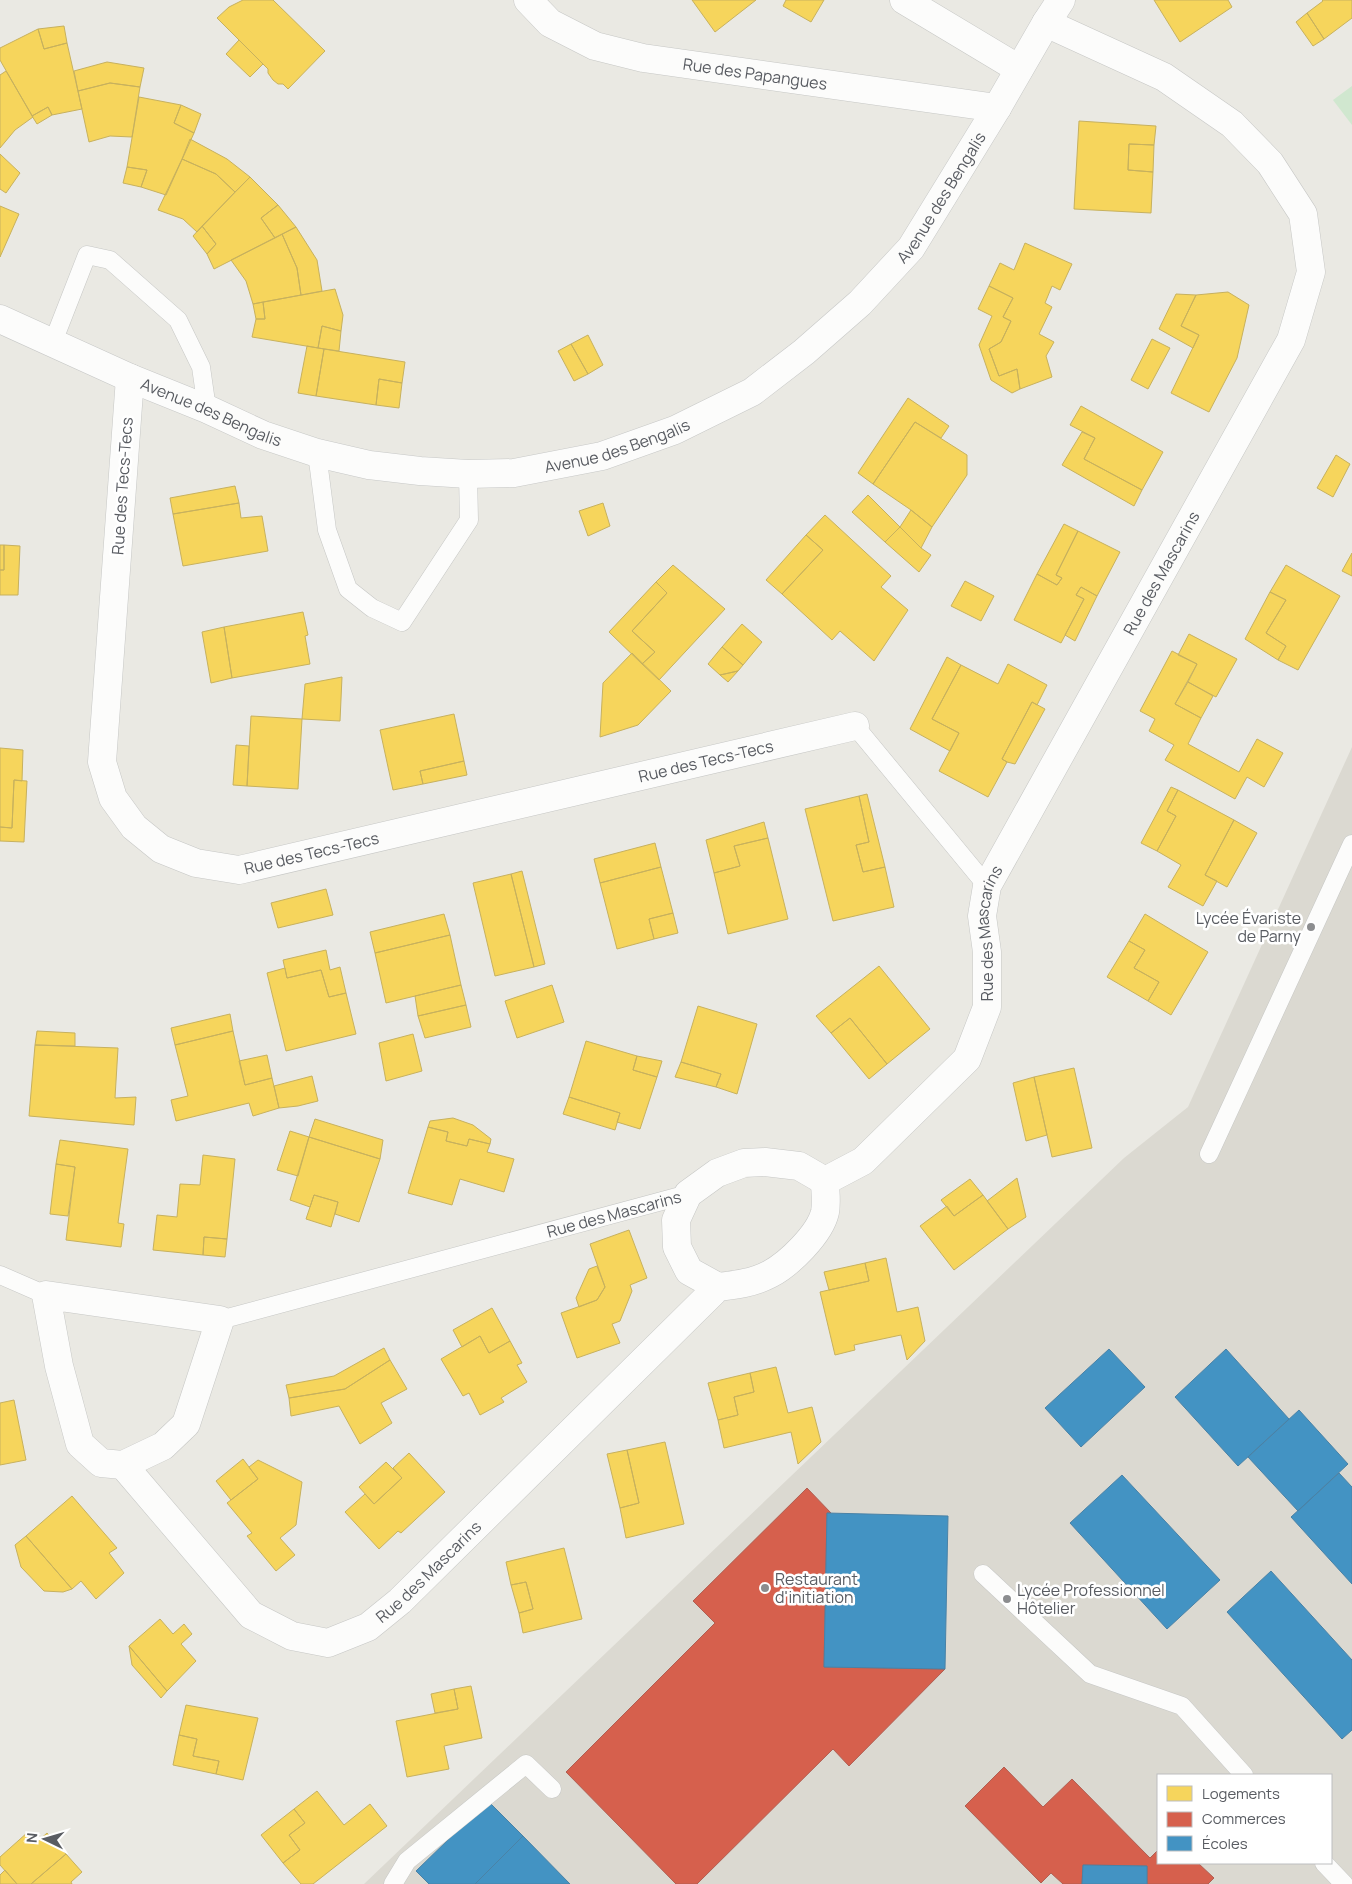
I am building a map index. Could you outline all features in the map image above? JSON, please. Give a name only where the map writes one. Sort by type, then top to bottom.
[{"type":"street","name":"Rue des Papangues","points":[[528,0],[550,23],[587,42],[595,46],[643,58],[997,108]]},
{"type":"street","points":[[904,0],[1019,68]]},
{"type":"street","name":"Avenue des Bengalis","points":[[0,319],[130,378],[207,409],[263,435],[317,453],[369,465],[420,472],[514,473],[602,456],[675,430],[752,392],[804,352],[860,302],[911,248],[997,108],[1046,23],[1062,0]]},
{"type":"street","name":"Rue des Mascarins","points":[[123,1466],[251,1615],[292,1636],[328,1643],[368,1627],[400,1601],[718,1287],[689,1271],[677,1247],[676,1220],[688,1194],[717,1173],[744,1163],[764,1162],[799,1166],[825,1181],[863,1161],[968,1059],[987,1007],[987,952],[982,916],[988,886],[1291,340],[1311,272],[1303,214],[1270,163],[1232,124],[1164,77],[1046,23]]},
{"type":"street","name":"Rue des Tecs-Tecs","points":[[130,378],[102,762],[112,798],[134,827],[161,849],[196,863],[238,870],[855,726]]},
{"type":"street","points":[[718,1287],[743,1284],[770,1274],[794,1256],[814,1234],[824,1212],[825,1181]]},
{"type":"street","points":[[46,1295],[59,1366],[80,1444],[102,1463],[123,1466],[163,1446],[186,1424],[220,1320]]},
{"type":"street","name":"Rue des Mascarins","points":[[46,1295],[220,1320]]},
{"type":"lane","points":[[53,342],[87,255],[110,260],[178,320],[202,367],[207,409]]},
{"type":"lane","points":[[317,453],[326,530],[348,589],[372,608],[402,622],[469,520],[468,474]]},
{"type":"lane","points":[[855,726],[988,886]]},
{"type":"lane","points":[[1209,1154],[1352,844]]},
{"type":"lane","name":"Rue des Mascarins","points":[[220,1320],[688,1194]]},
{"type":"lane","name":"Rue des Mascarins","points":[[0,1275],[46,1295]]},
{"type":"lane","points":[[983,1574],[1090,1674],[1182,1706],[1243,1774]]},
{"type":"lane","points":[[393,1884],[408,1861],[526,1764],[552,1789]]},
{"type":"lane","points":[[1325,1864],[1344,1884]]},
{"type":"shaded area","name":"Lycée Professionnel Hôtelier","points":[[1352,747],[1352,1884],[364,1884],[1124,1158],[1188,1107]]},
{"type":"green space","points":[[1352,86],[1352,125],[1333,100]]},
{"type":"building: Logements","points":[[243,0],[273,0],[325,51],[288,89],[283,84],[278,84],[273,80],[268,73],[268,69],[217,18],[229,7]]},
{"type":"building: Logements","points":[[692,0],[756,0],[715,32]]},
{"type":"building: Logements","points":[[786,0],[824,0],[811,22],[783,6]]},
{"type":"building: Logements","points":[[1154,0],[1228,0],[1232,7],[1180,42]]},
{"type":"building: Logements","points":[[1322,0],[1352,0],[1352,18],[1324,39],[1307,13]]},
{"type":"building: Logements","points":[[1307,13],[1324,39],[1313,46],[1296,22]]},
{"type":"building: Logements","points":[[64,26],[67,43],[44,49],[38,29]]},
{"type":"building: Logements","points":[[38,29],[44,49],[67,43],[82,109],[52,115],[48,107],[32,116],[0,60],[0,48]]},
{"type":"building: Logements","points":[[239,40],[263,64],[250,77],[226,54]]},
{"type":"building: Logements","points":[[107,62],[144,68],[140,87],[110,83],[78,91],[74,71]]},
{"type":"building: Logements","points":[[6,71],[33,117],[15,130],[0,148],[0,75]]},
{"type":"building: Logements","points":[[110,83],[140,87],[132,137],[110,136],[89,142],[78,91]]},
{"type":"building: Logements","points":[[139,97],[181,105],[174,123],[194,133],[166,195],[141,187],[147,170],[127,167]]},
{"type":"building: Logements","points":[[181,105],[201,114],[194,133],[174,123]]},
{"type":"building: Logements","points":[[48,107],[52,115],[37,124],[32,116]]},
{"type":"building: Logements","points":[[1079,121],[1156,126],[1154,145],[1129,144],[1128,170],[1153,172],[1151,213],[1074,209]]},
{"type":"building: Logements","points":[[190,139],[227,159],[250,177],[235,192],[216,174],[182,159]]},
{"type":"building: Logements","points":[[1129,144],[1154,145],[1153,172],[1128,170]]},
{"type":"building: Logements","points":[[0,154],[20,173],[6,193],[0,189]]},
{"type":"building: Logements","points":[[182,159],[216,174],[235,192],[197,232],[183,219],[158,210]]},
{"type":"building: Logements","points":[[127,167],[147,170],[141,187],[123,183]]},
{"type":"building: Logements","points":[[250,177],[278,205],[261,218],[275,238],[214,269],[207,254],[216,244],[202,226]]},
{"type":"building: Logements","points":[[278,205],[296,227],[275,238],[261,218]]},
{"type":"building: Logements","points":[[0,206],[19,214],[0,257]]},
{"type":"building: Logements","points":[[202,226],[216,244],[207,254],[193,236]]},
{"type":"building: Logements","points":[[296,227],[317,260],[322,291],[301,295],[297,268],[282,234]]},
{"type":"building: Logements","points":[[282,234],[297,268],[301,295],[253,304],[246,281],[231,260]]},
{"type":"building: Logements","points":[[1025,243],[1072,264],[1060,290],[1052,286],[1045,303],[1052,307],[1039,334],[1054,342],[1046,356],[1052,377],[1020,389],[1017,369],[999,376],[989,349],[1001,342],[1011,321],[1003,317],[1013,298],[989,286],[1000,263],[1014,270]]},
{"type":"building: Logements","points":[[989,286],[1013,298],[1003,317],[1011,321],[1001,342],[989,349],[999,376],[1017,369],[1020,389],[1012,393],[991,380],[979,345],[992,316],[978,309]]},
{"type":"building: Logements","points":[[335,289],[343,315],[341,331],[322,326],[318,348],[252,337],[256,319],[265,319],[263,302]]},
{"type":"building: Logements","points":[[1228,292],[1249,305],[1237,358],[1209,412],[1171,393],[1199,335],[1181,326],[1196,295]]},
{"type":"building: Logements","points":[[1176,294],[1196,295],[1181,326],[1199,335],[1193,348],[1159,329]]},
{"type":"building: Logements","points":[[263,302],[265,319],[256,319],[253,304]]},
{"type":"building: Logements","points":[[322,326],[341,331],[339,351],[318,348]]},
{"type":"building: Logements","points":[[588,335],[603,365],[588,374],[571,344]]},
{"type":"building: Logements","points":[[1152,339],[1170,348],[1148,389],[1131,380]]},
{"type":"building: Logements","points":[[571,344],[588,374],[574,381],[558,351]]},
{"type":"building: Logements","points":[[307,346],[324,349],[316,396],[298,393]]},
{"type":"building: Logements","points":[[324,349],[405,362],[402,383],[379,379],[376,405],[316,396]]},
{"type":"building: Logements","points":[[379,379],[402,383],[399,408],[376,405]]},
{"type":"building: Logements","points":[[908,398],[949,426],[941,438],[915,422],[873,484],[858,473]]},
{"type":"building: Logements","points":[[1081,406],[1163,452],[1142,490],[1084,459],[1095,438],[1070,425]]},
{"type":"building: Logements","points":[[915,422],[967,455],[967,475],[932,527],[873,484]]},
{"type":"building: Logements","points":[[1082,432],[1095,438],[1084,459],[1142,490],[1134,506],[1062,465]]},
{"type":"building: Logements","points":[[1336,455],[1350,464],[1333,497],[1317,488]]},
{"type":"building: Logements","points":[[235,486],[239,503],[173,514],[170,498]]},
{"type":"building: Logements","points":[[868,495],[900,527],[885,542],[852,512]]},
{"type":"building: Logements","points":[[239,503],[241,518],[262,516],[268,551],[183,566],[173,514]]},
{"type":"building: Logements","points":[[603,503],[610,526],[588,536],[579,511]]},
{"type":"building: Logements","points":[[911,510],[932,527],[921,548],[900,527]]},
{"type":"building: Logements","points":[[825,515],[891,576],[881,587],[908,610],[874,661],[840,631],[832,640],[782,594],[823,550],[806,535]]},
{"type":"building: Logements","points":[[1064,524],[1078,531],[1056,575],[1062,578],[1057,585],[1037,574]]},
{"type":"building: Logements","points":[[900,527],[921,548],[931,555],[919,572],[885,542]]},
{"type":"building: Logements","points":[[1078,531],[1120,552],[1097,596],[1081,587],[1076,595],[1084,599],[1061,643],[1014,620],[1037,574],[1057,585],[1062,578],[1056,575]]},
{"type":"building: Logements","points":[[806,535],[823,550],[782,594],[766,580]]},
{"type":"building: Logements","points":[[0,545],[4,545],[4,570],[0,570]]},
{"type":"building: Logements","points":[[4,545],[20,546],[18,595],[0,595],[0,570],[4,570]]},
{"type":"building: Logements","points":[[1352,553],[1352,576],[1342,571]]},
{"type":"building: Logements","points":[[673,565],[725,609],[659,680],[642,664],[655,652],[632,631],[667,593],[656,582]]},
{"type":"building: Logements","points":[[1286,565],[1340,596],[1298,670],[1278,660],[1286,646],[1266,633],[1286,600],[1270,592]]},
{"type":"building: Logements","points":[[965,581],[994,596],[981,621],[951,606]]},
{"type":"building: Logements","points":[[656,582],[667,593],[632,631],[655,652],[642,664],[609,632]]},
{"type":"building: Logements","points":[[1081,587],[1097,596],[1075,641],[1065,635],[1084,599],[1076,595]]},
{"type":"building: Logements","points":[[1270,592],[1286,600],[1266,633],[1286,646],[1278,660],[1245,639]]},
{"type":"building: Logements","points":[[303,612],[308,635],[305,636],[310,664],[232,678],[224,627]]},
{"type":"building: Logements","points":[[742,624],[762,642],[743,665],[722,647]]},
{"type":"building: Logements","points":[[224,627],[232,678],[211,683],[202,632]]},
{"type":"building: Logements","points":[[1189,634],[1237,659],[1216,697],[1188,682],[1197,664],[1178,655]]},
{"type":"building: Logements","points":[[722,647],[743,665],[738,671],[720,675],[708,664]]},
{"type":"building: Logements","points":[[1172,651],[1197,664],[1175,704],[1201,718],[1188,744],[1239,772],[1257,739],[1283,753],[1264,787],[1247,777],[1235,799],[1165,760],[1174,745],[1149,731],[1155,719],[1140,711]]},
{"type":"building: Logements","points":[[632,653],[671,691],[638,725],[600,737],[603,683]]},
{"type":"building: Logements","points":[[947,657],[961,665],[932,719],[959,733],[950,751],[910,729]]},
{"type":"building: Logements","points":[[1008,664],[1047,685],[1037,705],[1032,702],[1002,759],[1007,762],[988,797],[939,771],[959,733],[932,719],[961,665],[998,684]]},
{"type":"building: Logements","points":[[738,671],[728,682],[720,675]]},
{"type":"building: Logements","points":[[342,677],[340,721],[302,719],[305,684]]},
{"type":"building: Logements","points":[[1188,682],[1213,696],[1201,718],[1175,704]]},
{"type":"building: Logements","points":[[1032,702],[1045,709],[1015,764],[1007,762],[1002,759]]},
{"type":"building: Logements","points":[[454,714],[464,761],[420,771],[423,784],[393,790],[380,730]]},
{"type":"building: Logements","points":[[251,716],[302,719],[298,789],[247,786]]},
{"type":"building: Logements","points":[[236,745],[249,746],[247,786],[233,785]]},
{"type":"building: Logements","points":[[0,748],[23,750],[22,781],[14,780],[12,828],[0,827]]},
{"type":"building: Logements","points":[[464,761],[467,775],[423,784],[420,771]]},
{"type":"building: Logements","points":[[14,780],[27,781],[24,842],[0,841],[0,827],[12,828]]},
{"type":"building: Logements","points":[[1171,787],[1178,790],[1167,811],[1176,816],[1157,851],[1141,843]]},
{"type":"building: Logements","points":[[1178,790],[1234,820],[1205,875],[1217,881],[1203,906],[1168,887],[1181,865],[1157,851],[1176,816],[1167,811]]},
{"type":"building: Logements","points":[[867,794],[885,867],[863,872],[856,845],[869,842],[859,796]]},
{"type":"building: Logements","points":[[859,796],[869,842],[856,845],[863,872],[885,867],[894,907],[833,921],[805,809]]},
{"type":"building: Logements","points":[[1234,820],[1257,833],[1227,887],[1205,875]]},
{"type":"building: Logements","points":[[764,822],[768,838],[734,846],[740,866],[714,873],[706,840]]},
{"type":"building: Logements","points":[[768,838],[788,919],[728,934],[714,873],[740,866],[734,846]]},
{"type":"building: Logements","points":[[655,843],[661,867],[600,883],[594,859]]},
{"type":"building: Logements","points":[[661,867],[673,913],[649,919],[654,939],[617,949],[600,883]]},
{"type":"building: Logements","points":[[522,871],[545,964],[534,967],[511,874]]},
{"type":"building: Logements","points":[[511,874],[534,967],[495,976],[473,883]]},
{"type":"building: Logements","points":[[326,889],[333,915],[278,928],[271,903]]},
{"type":"building: Logements","points":[[673,913],[678,933],[654,939],[649,919]]},
{"type":"building: Logements","points":[[444,914],[450,935],[375,953],[370,932]]},
{"type":"building: Logements","points":[[1145,914],[1208,952],[1171,1015],[1148,1001],[1159,982],[1134,968],[1145,950],[1129,941]]},
{"type":"building: Logements","points":[[450,935],[461,985],[386,1003],[375,953]]},
{"type":"building: Logements","points":[[1129,941],[1145,950],[1134,968],[1159,982],[1148,1001],[1107,977]]},
{"type":"building: Logements","points":[[326,950],[330,970],[340,967],[346,993],[329,997],[321,970],[287,978],[283,960]]},
{"type":"building: Logements","points":[[879,966],[930,1029],[887,1064],[850,1018],[831,1033],[816,1016]]},
{"type":"building: Logements","points":[[285,968],[287,978],[321,970],[329,997],[346,993],[356,1034],[286,1051],[267,973]]},
{"type":"building: Logements","points":[[461,985],[466,1005],[418,1016],[415,996]]},
{"type":"building: Logements","points":[[552,985],[564,1022],[517,1038],[505,1001]]},
{"type":"building: Logements","points":[[466,1005],[471,1027],[425,1038],[418,1016]]},
{"type":"building: Logements","points":[[698,1006],[757,1024],[737,1094],[716,1087],[721,1074],[681,1062]]},
{"type":"building: Logements","points":[[230,1014],[233,1031],[175,1045],[171,1028]]},
{"type":"building: Logements","points":[[850,1018],[887,1064],[869,1079],[831,1033]]},
{"type":"building: Logements","points":[[37,1031],[75,1033],[75,1046],[35,1045]]},
{"type":"building: Logements","points":[[233,1031],[245,1085],[272,1078],[279,1108],[253,1116],[249,1103],[176,1121],[171,1100],[188,1096],[175,1045]]},
{"type":"building: Logements","points":[[413,1034],[422,1071],[386,1081],[379,1043]]},
{"type":"building: Logements","points":[[586,1041],[637,1056],[633,1070],[657,1077],[640,1129],[617,1122],[620,1113],[569,1097]]},
{"type":"building: Logements","points":[[35,1045],[118,1048],[115,1098],[136,1097],[134,1125],[29,1116]]},
{"type":"building: Logements","points":[[267,1055],[272,1078],[245,1085],[239,1061]]},
{"type":"building: Logements","points":[[637,1056],[662,1061],[657,1077],[633,1070]]},
{"type":"building: Logements","points":[[681,1062],[721,1074],[716,1087],[675,1077]]},
{"type":"building: Logements","points":[[1074,1068],[1092,1148],[1052,1157],[1034,1077]]},
{"type":"building: Logements","points":[[312,1076],[318,1101],[279,1108],[274,1086]]},
{"type":"building: Logements","points":[[1034,1077],[1047,1135],[1026,1141],[1013,1083]]},
{"type":"building: Logements","points":[[569,1097],[620,1113],[615,1130],[563,1114]]},
{"type":"building: Logements","points":[[453,1118],[473,1125],[491,1139],[490,1144],[469,1139],[467,1146],[446,1141],[448,1132],[428,1127],[430,1121]]},
{"type":"building: Logements","points":[[315,1119],[383,1140],[380,1159],[309,1137]]},
{"type":"building: Logements","points":[[428,1127],[448,1132],[446,1141],[467,1146],[469,1139],[490,1144],[487,1152],[514,1159],[504,1192],[460,1179],[452,1205],[408,1193]]},
{"type":"building: Logements","points":[[290,1131],[309,1137],[298,1176],[277,1170]]},
{"type":"building: Logements","points":[[309,1137],[380,1159],[359,1222],[335,1214],[338,1202],[314,1195],[310,1207],[290,1200]]},
{"type":"building: Logements","points":[[60,1140],[128,1149],[118,1223],[124,1224],[121,1247],[66,1240],[75,1167],[56,1164]]},
{"type":"building: Logements","points":[[203,1155],[235,1159],[227,1239],[204,1237],[203,1255],[153,1250],[157,1215],[177,1217],[180,1184],[200,1185]]},
{"type":"building: Logements","points":[[56,1164],[75,1167],[68,1216],[50,1214]]},
{"type":"building: Logements","points":[[1017,1178],[1026,1217],[1008,1229],[987,1201]]},
{"type":"building: Logements","points":[[970,1179],[983,1195],[954,1216],[941,1200]]},
{"type":"building: Logements","points":[[314,1195],[338,1202],[331,1227],[306,1219]]},
{"type":"building: Logements","points":[[983,1195],[1008,1229],[954,1270],[920,1226],[947,1206],[954,1216]]},
{"type":"building: Logements","points":[[629,1230],[647,1278],[630,1285],[632,1291],[620,1321],[612,1324],[620,1343],[577,1358],[561,1313],[597,1300],[605,1287],[590,1244]]},
{"type":"building: Logements","points":[[204,1237],[227,1239],[225,1257],[203,1255]]},
{"type":"building: Logements","points":[[886,1258],[897,1312],[918,1307],[925,1341],[907,1360],[901,1335],[854,1345],[855,1350],[835,1355],[820,1292],[869,1281],[865,1263]]},
{"type":"building: Logements","points":[[865,1263],[869,1281],[829,1290],[824,1272]]},
{"type":"building: Logements","points":[[597,1266],[605,1287],[597,1300],[579,1307],[576,1298],[589,1269]]},
{"type":"building: Logements","points":[[492,1308],[510,1341],[489,1353],[480,1336],[462,1347],[453,1330]]},
{"type":"building: Logements","points":[[480,1336],[489,1353],[510,1341],[522,1363],[517,1365],[527,1382],[501,1398],[504,1402],[480,1415],[469,1393],[463,1396],[441,1359]]},
{"type":"building: Logements","points":[[384,1348],[390,1360],[345,1389],[289,1398],[286,1385],[334,1376]]},
{"type":"building: Logements","points":[[390,1360],[407,1389],[381,1403],[392,1423],[360,1444],[339,1406],[291,1416],[289,1398],[345,1389]]},
{"type":"building: Logements","points":[[776,1367],[788,1413],[812,1407],[821,1442],[798,1464],[791,1432],[724,1448],[718,1420],[738,1415],[734,1397],[754,1392],[750,1373]]},
{"type":"building: Logements","points":[[750,1373],[754,1392],[734,1397],[738,1415],[718,1420],[708,1383]]},
{"type":"building: Logements","points":[[14,1400],[26,1460],[0,1465],[0,1403]]},
{"type":"building: Logements","points":[[665,1442],[684,1524],[626,1538],[620,1508],[639,1503],[627,1450]]},
{"type":"building: Logements","points":[[627,1450],[639,1503],[620,1508],[607,1454]]},
{"type":"building: Logements","points":[[409,1453],[445,1492],[401,1533],[398,1531],[379,1549],[345,1512],[365,1494],[374,1504],[402,1478],[393,1468]]},
{"type":"building: Logements","points":[[243,1459],[258,1479],[231,1500],[216,1481]]},
{"type":"building: Logements","points":[[258,1460],[302,1482],[296,1525],[280,1538],[295,1555],[276,1571],[247,1536],[252,1533],[227,1503],[258,1479],[249,1467]]},
{"type":"building: Logements","points":[[386,1462],[402,1478],[374,1504],[359,1487]]},
{"type":"building: Logements","points":[[72,1496],[117,1548],[109,1553],[124,1573],[96,1599],[81,1581],[72,1589],[26,1536]]},
{"type":"building: Logements","points":[[26,1536],[72,1589],[63,1592],[44,1591],[21,1567],[15,1545]]},
{"type":"building: Logements","points":[[564,1548],[582,1619],[523,1633],[519,1613],[533,1609],[526,1582],[511,1585],[506,1562]]},
{"type":"building: Logements","points":[[526,1582],[533,1609],[519,1613],[511,1585]]},
{"type":"building: Logements","points":[[160,1619],[173,1634],[184,1624],[192,1634],[181,1644],[196,1661],[167,1691],[129,1646]]},
{"type":"building: Logements","points":[[129,1646],[167,1691],[161,1698],[132,1665]]},
{"type":"building: Logements","points":[[471,1686],[482,1738],[444,1746],[449,1769],[407,1777],[396,1721],[458,1709],[454,1689]]},
{"type":"building: Logements","points":[[454,1689],[458,1709],[435,1713],[431,1694]]},
{"type":"building: Logements","points":[[186,1705],[258,1718],[243,1780],[216,1774],[219,1761],[193,1756],[197,1739],[179,1735]]},
{"type":"building: Logements","points":[[179,1735],[197,1739],[193,1756],[219,1761],[216,1774],[173,1765]]},
{"type":"building: Logements","points":[[317,1791],[344,1825],[370,1804],[387,1826],[313,1884],[301,1884],[283,1863],[300,1850],[289,1835],[305,1823],[294,1809]]},
{"type":"building: Logements","points":[[294,1809],[305,1823],[289,1835],[300,1850],[283,1863],[261,1835]]},
{"type":"building: Logements","points":[[28,1832],[37,1842],[47,1833],[66,1854],[31,1884],[17,1884],[0,1865],[0,1857]]},
{"type":"building: Logements","points":[[66,1854],[82,1872],[71,1882],[72,1884],[31,1884]]},
{"type":"building: Logements","points":[[5,1870],[17,1884],[0,1884],[0,1875]]},
{"type":"building: Commerces","points":[[807,1488],[831,1513],[827,1513],[824,1667],[945,1669],[849,1766],[833,1749],[697,1884],[676,1884],[566,1772],[715,1623],[693,1601]]},
{"type":"building: Commerces","points":[[1004,1767],[1043,1807],[1072,1779],[1150,1858],[1157,1851],[1157,1864],[1199,1864],[1214,1878],[1208,1884],[1147,1884],[1147,1866],[1083,1865],[1082,1884],[1063,1884],[1051,1873],[1041,1883],[965,1806]]},
{"type":"building: Écoles","points":[[1109,1349],[1145,1387],[1081,1447],[1045,1408]]},
{"type":"building: Écoles","points":[[1226,1349],[1289,1419],[1238,1466],[1175,1397]]},
{"type":"building: Écoles","points":[[1299,1410],[1348,1464],[1298,1511],[1248,1457]]},
{"type":"building: Écoles","points":[[1339,1473],[1352,1487],[1352,1584],[1291,1517]]},
{"type":"building: Écoles","points":[[1122,1475],[1220,1580],[1167,1629],[1070,1523]]},
{"type":"building: Écoles","points":[[827,1513],[948,1516],[945,1669],[824,1667]]},
{"type":"building: Écoles","points":[[1271,1571],[1352,1660],[1352,1730],[1342,1739],[1227,1612]]},
{"type":"building: Écoles","points":[[488,1801],[523,1836],[475,1884],[429,1884],[416,1871]]},
{"type":"building: Écoles","points":[[523,1836],[570,1884],[475,1884]]},
{"type":"building: Écoles","points":[[1083,1865],[1147,1866],[1147,1884],[1082,1884]]},
{"type":"place","name":"Lycée Évariste de Parny","points":[[1311,927]]},
{"type":"place","name":"Restaurant d'initiation","points":[[765,1588]]},
{"type":"place","name":"Lycée Professionnel Hôtelier","points":[[1007,1599]]}]
